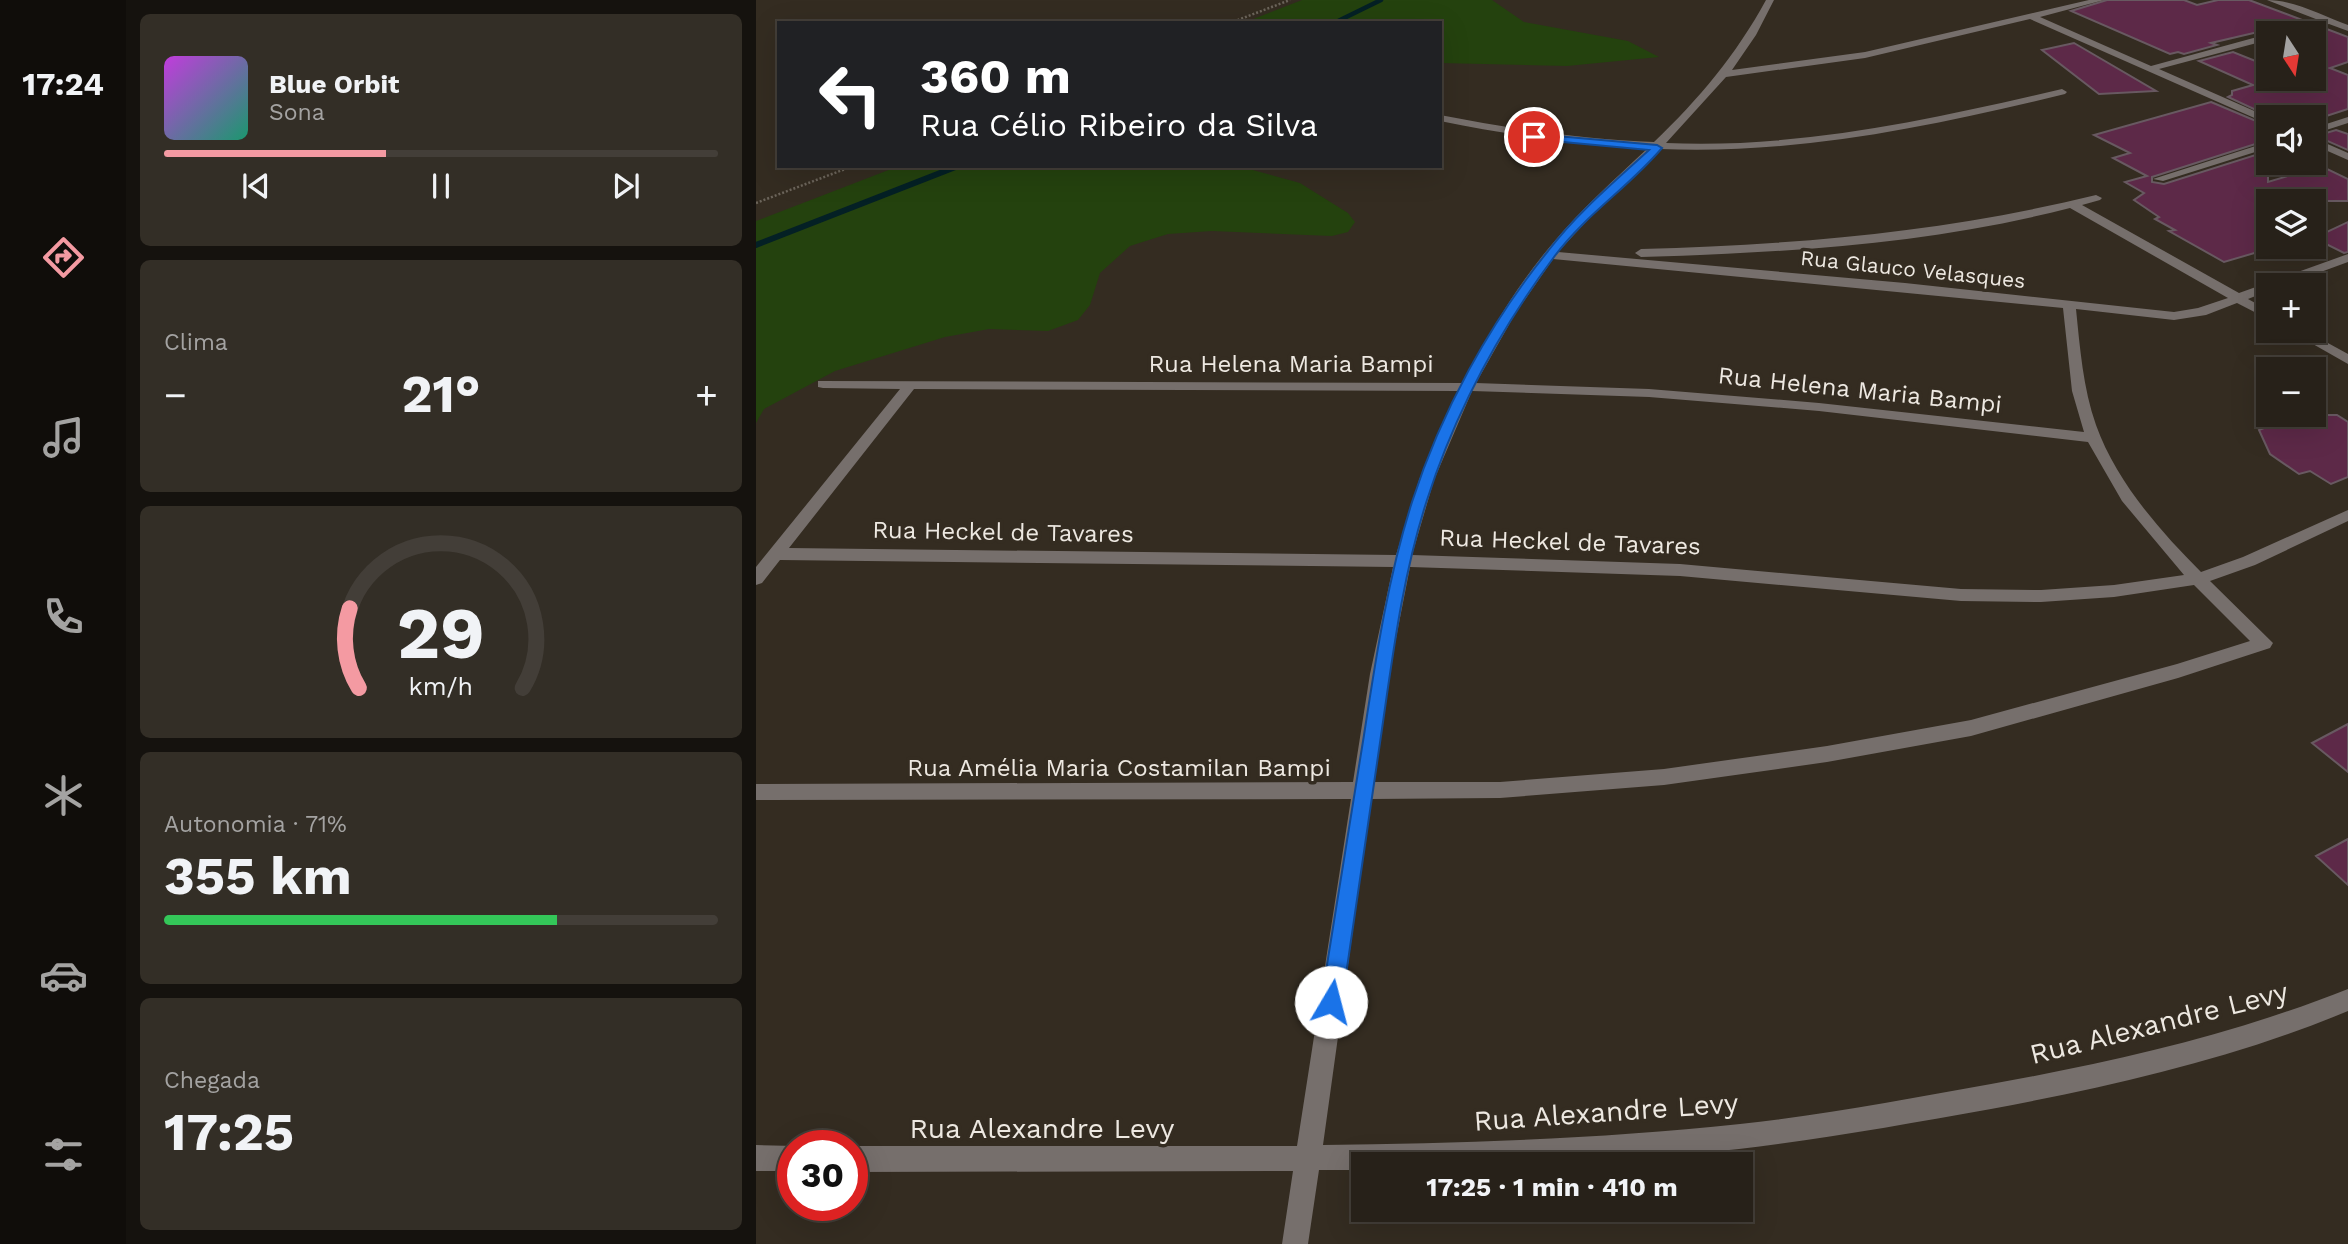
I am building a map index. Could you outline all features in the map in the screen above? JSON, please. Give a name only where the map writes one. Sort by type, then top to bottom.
[{"type":"street","points":[[1725,74],[1865,55],[2099,0]]},
{"type":"street","points":[[2271,0],[2348,28]]},
{"type":"street","points":[[1295,1244],[1390,617],[1419,502],[1444,433],[1466,387],[1520,297],[1550,254],[1576,224],[1657,148],[1725,74],[1773,1]]},
{"type":"street","points":[[2031,16],[2256,116]]},
{"type":"street","points":[[2326,22],[2348,16]]},
{"type":"street","points":[[2150,69],[2256,40]]},
{"type":"street","points":[[1442,118],[1553,140],[1657,148],[1772,145],[1866,134],[1952,119],[2062,92]]},
{"type":"street","points":[[2326,127],[2348,120]]},
{"type":"street","points":[[2326,147],[2348,157]]},
{"type":"street","points":[[2159,179],[2256,149]]},
{"type":"street","points":[[1550,254],[1711,250],[1851,241],[1928,232],[2073,205],[2096,198]]},
{"type":"street","points":[[2073,205],[2256,308]]},
{"type":"street","name":"Rua Glauco Velasques","points":[[1550,254],[2174,316],[2201,312],[2256,292]]},
{"type":"street","points":[[2307,273],[2348,258]]},
{"type":"street","points":[[2069,304],[2079,380],[2094,438],[2134,508],[2161,542],[2198,579]]},
{"type":"street","points":[[2318,343],[2348,360]]},
{"type":"street","name":"Rua Helena Maria Bampi","points":[[823,384],[1466,387],[1717,398],[2094,438]]},
{"type":"street","points":[[756,579],[910,385]]},
{"type":"street","name":"Rua Heckel de Tavares","points":[[775,554],[1403,560],[1680,570],[1961,595],[2040,596],[2090,593],[2198,579],[2272,551],[2348,515]]},
{"type":"street","name":"Rua Amélia Maria Costamilan Bampi","points":[[756,792],[1500,790],[1650,778],[1827,754],[1971,728],[2178,671],[2264,643],[2198,579]]},
{"type":"street","name":"Rua Alexandre Levy","points":[[868,1158],[1308,1160],[1525,1152],[1707,1139],[1889,1115],[2040,1087],[2234,1042],[2312,1016],[2348,1000]]},
{"type":"street","points":[[756,1158],[777,1158]]},
{"type":"path","points":[[1235,21],[1290,0]]},
{"type":"path","points":[[756,203],[848,168]]},
{"type":"green space","points":[[1302,0],[1492,0],[1524,22],[1628,41],[1659,57],[1567,66],[1442,63],[1442,21],[1248,21]]},
{"type":"green space","points":[[894,168],[1245,168],[1300,183],[1348,213],[1355,222],[1348,232],[1332,236],[1212,231],[1168,234],[1130,246],[1100,273],[1090,305],[1078,320],[1048,331],[989,329],[945,337],[835,371],[764,409],[756,423],[756,221]]},
{"type":"building","points":[[2107,0],[2184,0],[2197,5],[2218,0],[2249,0],[2305,21],[2256,21],[2256,32],[2211,43],[2217,45],[2184,54],[2170,54],[2071,11]]},
{"type":"building","points":[[2326,29],[2348,37],[2348,62],[2330,68],[2348,75],[2348,109],[2326,116],[2326,105],[2256,105],[2256,110],[2228,97],[2232,95],[2232,91],[2253,85],[2199,61],[2233,52],[2256,61],[2256,91],[2326,91]]},
{"type":"building","points":[[2074,43],[2156,91],[2099,94],[2042,50]]},
{"type":"building","points":[[2211,102],[2256,121],[2256,144],[2152,177],[2152,182],[2164,184],[2256,155],[2256,175],[2268,175],[2268,182],[2291,175],[2326,175],[2326,168],[2348,179],[2348,201],[2326,201],[2326,189],[2256,189],[2256,253],[2224,262],[2169,231],[2175,230],[2155,219],[2159,217],[2134,200],[2144,193],[2125,182],[2147,176],[2113,158],[2130,153],[2094,135]]},
{"type":"building","points":[[2336,130],[2348,134],[2348,150],[2326,140],[2326,133]]},
{"type":"building","points":[[2348,222],[2348,252],[2344,253],[2326,244],[2326,232]]},
{"type":"building","points":[[2326,415],[2337,415],[2348,422],[2348,477],[2331,484],[2310,471],[2299,474],[2270,454],[2259,430],[2266,427],[2326,427]]},
{"type":"building","points":[[2348,724],[2348,772],[2312,743]]},
{"type":"building","points":[[2348,839],[2348,885],[2316,856]]},
{"type":"waterway","points":[[1338,21],[1381,0]]},
{"type":"waterway","points":[[756,245],[953,168]]},
{"type":"route","points":[[1331,1002],[1390,617],[1419,502],[1444,433],[1466,387],[1500,328],[1550,254],[1598,202],[1657,148],[1534,137]]}]
